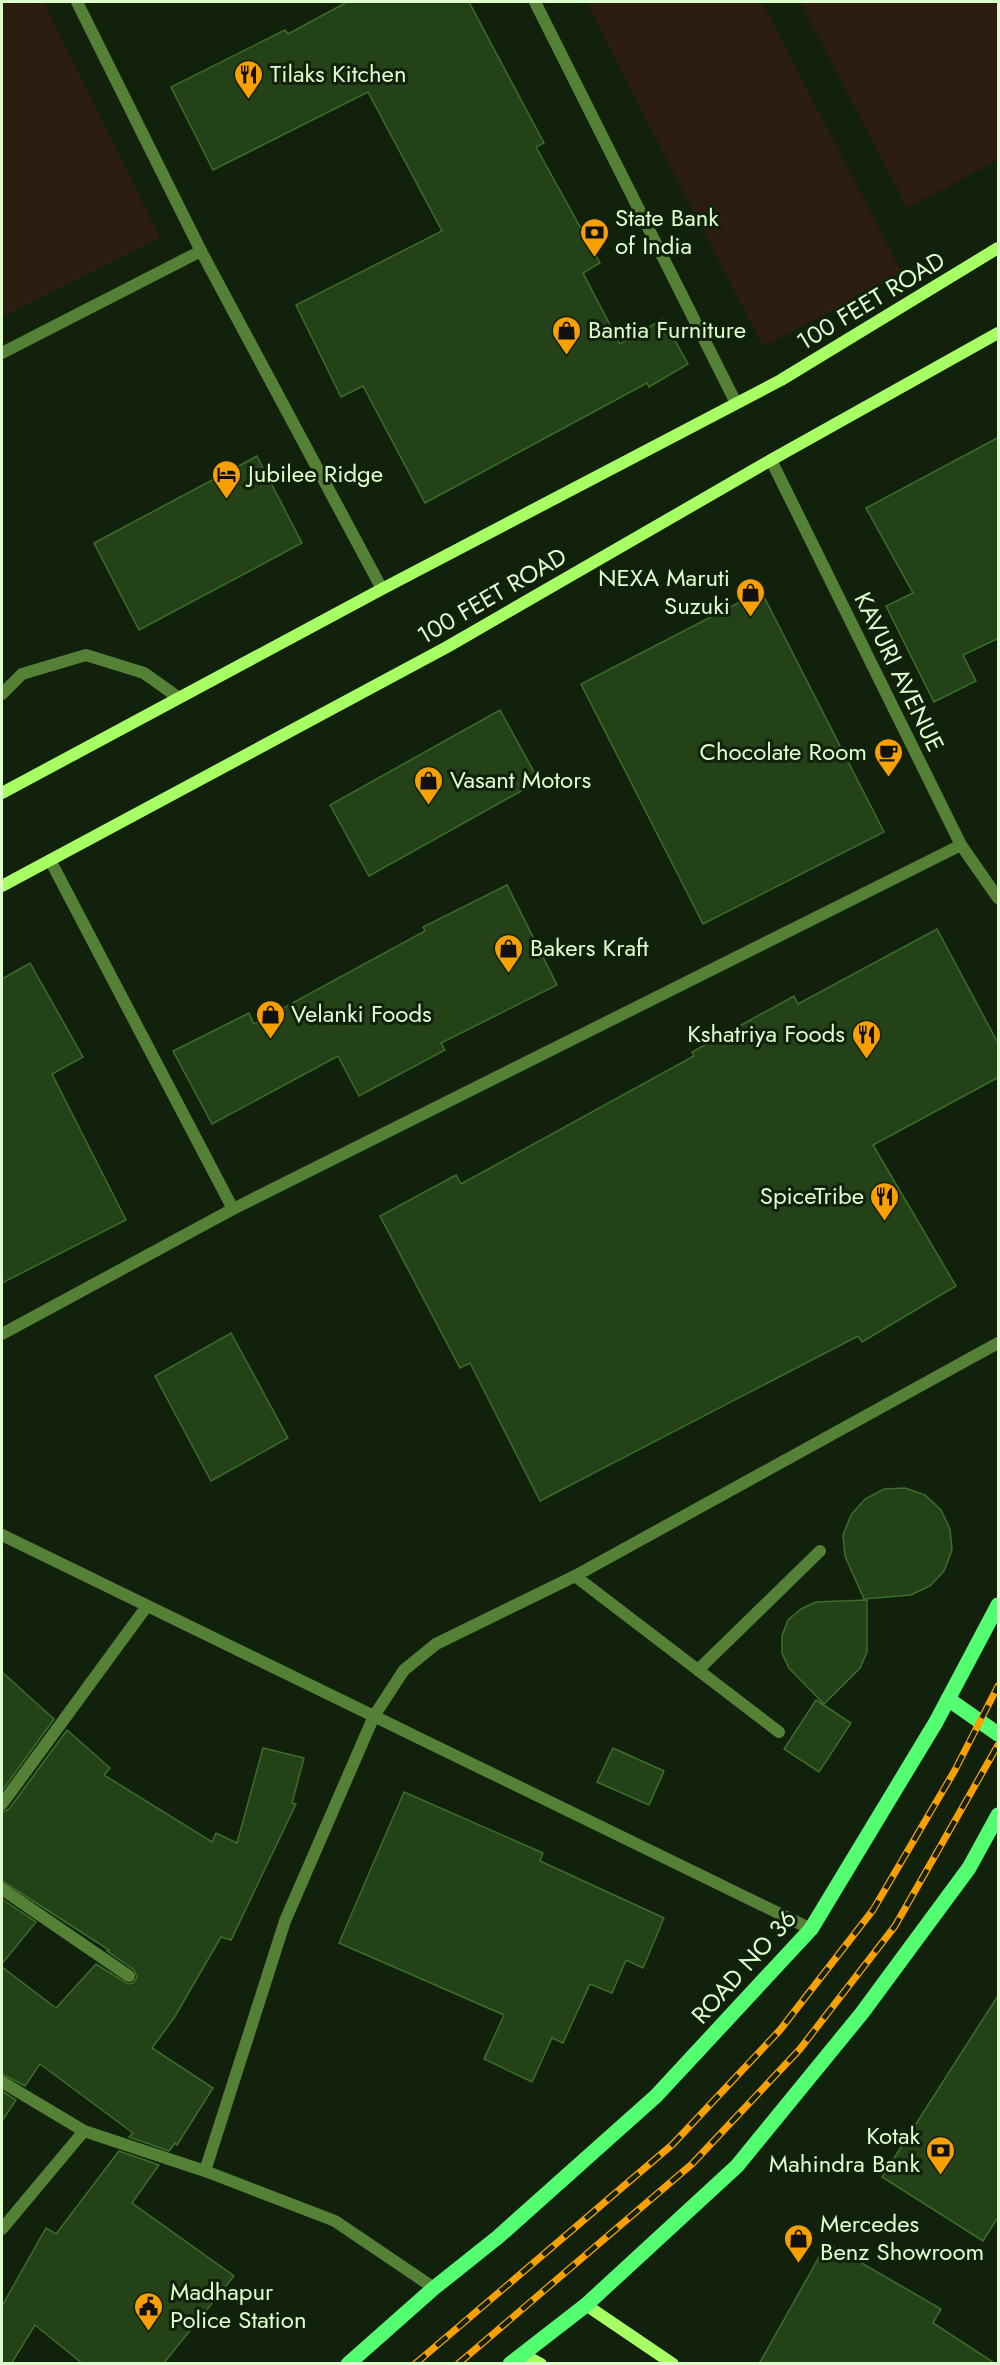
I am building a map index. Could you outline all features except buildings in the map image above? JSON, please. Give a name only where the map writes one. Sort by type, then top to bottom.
[{"type":"main road","name":"100 FEET ROAD","points":[[2,793],[382,589],[781,380],[999,248]]},
{"type":"main road","name":"100 FEET ROAD","points":[[2,886],[447,647],[771,460],[999,333]]},
{"type":"main road","name":"ROAD NO 36","points":[[348,2364],[434,2288],[498,2237],[656,2096],[811,1929],[948,1699],[999,1605]]},
{"type":"main road","points":[[948,1699],[999,1734]]},
{"type":"main road","points":[[516,2359],[586,2305],[737,2166],[862,2013],[969,1868],[999,1815]]},
{"type":"main road","points":[[586,2305],[673,2364]]},
{"type":"main road","points":[[516,2359],[540,2364]]},
{"type":"street","points":[[77,2],[201,251],[382,589]]},
{"type":"street","points":[[536,2],[736,403]]},
{"type":"street","points":[[2,353],[201,251]]},
{"type":"street","name":"KAVURI AVENUE","points":[[771,460],[961,845],[999,898]]},
{"type":"street","points":[[2,694],[22,674],[86,655],[144,673],[178,698]]},
{"type":"street","points":[[2,1334],[233,1209],[961,845]]},
{"type":"street","points":[[50,860],[233,1209]]},
{"type":"street","points":[[205,2171],[285,1921],[374,1716],[404,1670],[436,1644],[575,1576],[999,1343]]},
{"type":"street","points":[[2,1535],[811,1929]]},
{"type":"street","points":[[698,1670],[820,1551]]},
{"type":"street","points":[[575,1576],[779,1732]]},
{"type":"street","points":[[2,1804],[147,1606]]},
{"type":"street","points":[[2,1889],[129,1976]]},
{"type":"street","points":[[2,2082],[84,2132],[205,2171],[335,2221],[434,2288]]},
{"type":"street","points":[[2,2229],[84,2132]]},
{"type":"shaded area","points":[[2,2],[44,2],[160,238],[2,317]]},
{"type":"shaded area","points":[[586,2],[762,2],[902,273],[763,347]]},
{"type":"shaded area","points":[[800,2],[998,2],[998,160],[907,208]]},
{"type":"railway","points":[[415,2364],[673,2144],[780,2030],[873,1910],[955,1770],[998,1686]]},
{"type":"railway","points":[[458,2364],[692,2164],[800,2049],[895,1926],[998,1745]]},
{"type":"place","name":"Tilaks Kitchen","points":[[249,100]]},
{"type":"place","name":"State Bank of India","points":[[594,258]]},
{"type":"place","name":"Bantia Furniture","points":[[567,356]]},
{"type":"place","name":"Jubilee Ridge","points":[[227,500]]},
{"type":"place","name":"NEXA Maruti Suzuki","points":[[751,618]]},
{"type":"place","name":"Chocolate Room","points":[[888,778]]},
{"type":"place","name":"Vasant Motors","points":[[429,806]]},
{"type":"place","name":"Bakers Kraft","points":[[509,974]]},
{"type":"place","name":"Velanki Foods","points":[[270,1040]]},
{"type":"place","name":"Kshatriya Foods","points":[[866,1060]]},
{"type":"place","name":"SpiceTribe","points":[[885,1222]]},
{"type":"place","name":"Kotak Mahindra Bank","points":[[941,2176]]},
{"type":"place","name":"Mercedes Benz Showroom","points":[[799,2264]]},
{"type":"place","name":"Madhapur Police Station","points":[[149,2332]]}]
